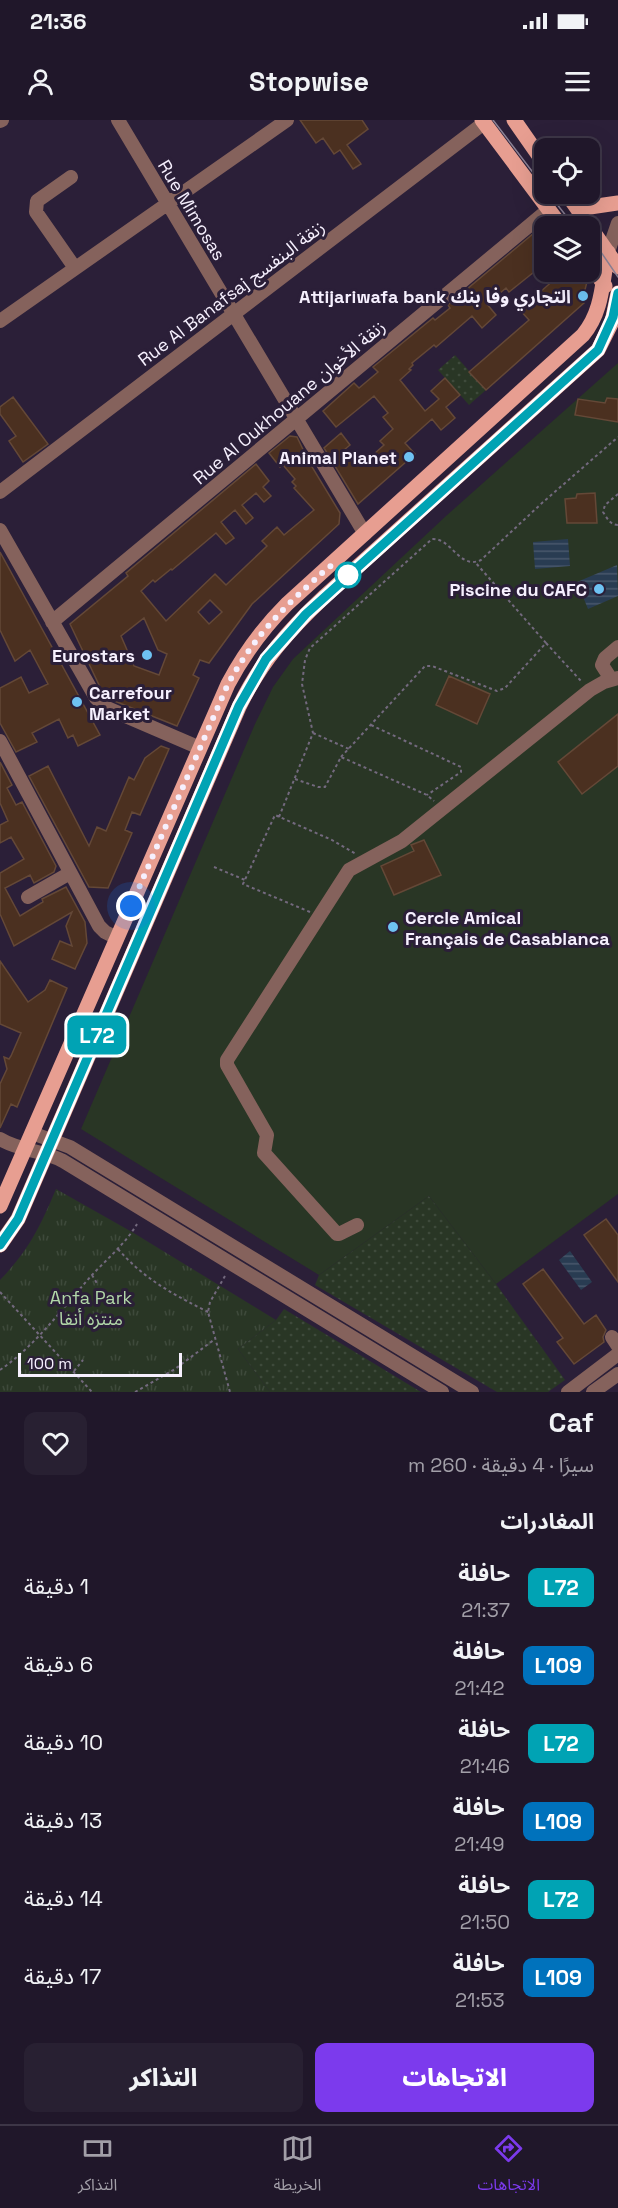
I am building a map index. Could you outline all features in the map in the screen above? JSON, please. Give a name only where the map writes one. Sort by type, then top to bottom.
[{"type":"main road","points":[[514,120],[534,149]]},
{"type":"main road","points":[[483,121],[553,216]]},
{"type":"main road","points":[[583,204],[590,207],[618,203]]},
{"type":"main road","points":[[574,204],[618,267]]},
{"type":"main road","points":[[0,1206],[228,684],[244,656],[265,627],[287,604],[583,335],[597,313],[608,252]]},
{"type":"main road","points":[[598,350],[607,333],[617,302],[600,279]]},
{"type":"main road","points":[[0,1245],[18,1219],[239,706],[266,659],[325,596],[598,350],[618,341]]},
{"type":"street","name":"Rue Mimosas","points":[[118,120],[365,534]]},
{"type":"street","points":[[0,321],[287,120]]},
{"type":"street","name":"Rue Al Banafsaj زنقة البنفسج","points":[[0,492],[483,121]]},
{"type":"street","points":[[71,177],[37,201],[36,212],[75,268]]},
{"type":"street","name":"Rue Al Oukhouane زنقة الأخوان","points":[[52,622],[548,210]]},
{"type":"street","points":[[608,252],[618,223]]},
{"type":"street","points":[[0,530],[101,704],[200,748]]},
{"type":"street","points":[[357,1226],[337,1234],[264,1153],[267,1135],[227,1065],[230,1055],[345,875],[354,867],[392,847],[590,690],[614,679],[602,665],[605,658],[618,647]]},
{"type":"street","points":[[0,741],[99,927],[117,938]]},
{"type":"street","points":[[28,897],[70,873]]},
{"type":"street","points":[[32,1133],[63,1161],[442,1392]]},
{"type":"street","points":[[0,1139],[26,1148],[49,1147],[80,1152],[472,1392]]},
{"type":"street","points":[[568,1392],[618,1354]]},
{"type":"street","points":[[593,1392],[618,1374]]},
{"type":"path","points":[[475,562],[484,557],[618,437]]},
{"type":"path","points":[[618,494],[605,505],[603,512],[608,520],[618,525]]},
{"type":"path","points":[[279,817],[313,733],[302,684],[303,668],[310,648],[432,539],[438,539],[465,560],[475,562],[590,690]]},
{"type":"path","points":[[295,779],[318,787],[325,787],[341,757],[425,666],[432,666],[497,692],[505,688],[546,643]]},
{"type":"path","points":[[371,725],[461,767],[461,772],[427,795]]},
{"type":"path","points":[[313,733],[349,749]]},
{"type":"path","points":[[341,757],[427,795],[442,809]]},
{"type":"path","points":[[318,916],[243,884],[275,815],[332,840],[366,860]]},
{"type":"path","points":[[214,867],[245,880]]},
{"type":"path","points":[[0,1370],[39,1334],[137,1224]]},
{"type":"path","points":[[118,1248],[129,1261],[158,1286],[208,1312]]},
{"type":"path","points":[[92,1275],[98,1285]]},
{"type":"path","points":[[225,1276],[210,1302],[208,1312],[230,1392]]},
{"type":"path","points":[[0,1292],[92,1392]]},
{"type":"path","points":[[135,1392],[175,1369],[215,1339]]},
{"type":"path","points":[[74,1371],[83,1360]]},
{"type":"green space","points":[[455,355],[486,390],[469,405],[438,370]]},
{"type":"green space","name":"Cercle Amical Français de Casablanca","points":[[618,363],[618,1194],[496,1284],[429,1196],[319,1275],[81,1129],[273,687],[293,659],[446,516]]},
{"type":"green space","name":"Anfa Park منتزه أنفا","points":[[56,1189],[132,1232],[276,1320],[238,1349],[270,1392],[0,1392],[0,1280],[33,1238]]},
{"type":"green space","points":[[429,1196],[565,1380],[548,1392],[497,1392],[315,1285],[319,1275]]},
{"type":"green space","points":[[284,1309],[421,1392],[270,1392],[238,1349],[276,1320]]},
{"type":"water","name":"Piscine du CAFC","points":[[568,539],[570,566],[535,569],[533,542]]},
{"type":"water","name":"Piscine du CAFC","points":[[617,565],[618,596],[588,609],[577,582]]},
{"type":"water","points":[[570,1251],[592,1282],[581,1290],[559,1260]]},
{"type":"building","points":[[300,120],[362,120],[368,129],[347,145],[361,164],[353,169],[340,150],[334,154],[323,138],[316,143]]},
{"type":"building","points":[[534,233],[534,272],[509,292],[506,288],[487,304],[496,315],[482,328],[472,316],[436,347],[434,345],[412,363],[409,369],[411,370],[400,380],[425,411],[439,399],[431,391],[445,378],[460,395],[446,407],[455,418],[441,430],[432,419],[405,443],[415,454],[358,504],[324,448],[341,433],[350,445],[344,450],[358,465],[362,461],[364,463],[384,445],[380,441],[393,429],[383,417],[388,413],[374,396],[336,427],[323,411],[354,383],[359,388],[378,372],[373,367],[433,318],[435,320],[450,308],[448,305]]},
{"type":"building","points":[[552,282],[587,282],[582,301],[584,303],[486,390],[469,372],[529,320],[520,310]]},
{"type":"building","points":[[13,397],[48,444],[23,462],[9,441],[16,436],[0,414],[0,407]]},
{"type":"building","points":[[607,398],[618,399],[618,422],[575,415],[578,399],[605,403]]},
{"type":"building","points":[[290,436],[297,437],[309,462],[340,513],[339,524],[252,604],[209,663],[200,660],[193,675],[199,678],[177,726],[112,700],[101,689],[70,624],[128,576],[126,573],[256,464],[269,481],[263,487],[271,496],[264,502],[256,493],[242,505],[253,518],[246,524],[235,510],[221,522],[234,538],[226,544],[216,533],[172,570],[155,582],[153,580],[141,591],[166,621],[215,574],[226,585],[267,546],[262,541],[277,527],[284,535],[314,510],[294,488],[296,486],[292,482],[295,479],[283,465],[280,467],[269,453]],"holes":[[[210,600],[222,612],[209,624],[198,612]],[[144,618],[158,650],[167,654],[159,675],[134,666],[121,636]]]},
{"type":"building","points":[[595,493],[597,523],[567,523],[565,499],[576,498],[577,494]]},
{"type":"building","points":[[0,552],[100,735],[78,746],[73,735],[68,738],[59,719],[32,733],[37,742],[16,752],[0,723],[0,688],[21,677],[29,693],[48,684],[30,650],[15,661],[0,630]]},
{"type":"building","points":[[449,676],[490,694],[477,724],[436,705]]},
{"type":"building","points":[[618,714],[618,766],[582,794],[558,762]]},
{"type":"building","points":[[161,746],[169,749],[140,815],[132,812],[125,830],[132,833],[108,888],[89,887],[29,776],[48,766],[89,846],[97,827],[106,831],[129,777],[134,780],[145,758]]},
{"type":"building","points":[[0,762],[12,785],[7,788],[16,805],[22,802],[56,866],[54,872],[34,883],[30,875],[5,888],[20,916],[43,902],[42,899],[66,887],[85,922],[87,943],[75,969],[52,959],[60,941],[72,946],[66,926],[72,912],[14,946],[0,914],[0,873],[24,859],[11,837],[0,843],[0,825],[8,821],[0,803]]},
{"type":"building","points":[[424,840],[441,875],[394,895],[381,866],[414,851],[411,845]]},
{"type":"building","points":[[0,961],[28,1002],[45,990],[50,980],[67,988],[17,1107],[11,1104],[0,1128],[0,1084],[7,1069],[4,1057],[9,1059],[21,1033],[0,1024]]},
{"type":"building","points":[[606,1219],[618,1235],[618,1282],[584,1235]]},
{"type":"building","points":[[543,1269],[584,1324],[596,1315],[606,1330],[603,1337],[604,1342],[574,1364],[557,1342],[563,1338],[523,1284]]},
{"type":"tram line","points":[[493,120],[534,174]]},
{"type":"tram line","points":[[557,204],[566,216]]},
{"type":"tram line","points":[[600,251],[618,277]]},
{"type":"bus line","name":"L72","points":[[0,1245],[18,1219],[239,706],[266,659],[297,623],[325,596],[598,350],[613,317],[618,293]]},
{"type":"place","name":"Attijariwafa bank التجاري وفا بنك","points":[[583,296]]},
{"type":"place","name":"Animal Planet","points":[[409,457]]},
{"type":"place","name":"Piscine du CAFC","points":[[599,589]]},
{"type":"place","name":"Eurostars","points":[[147,655]]},
{"type":"place","name":"Carrefour Market","points":[[77,702]]},
{"type":"place","name":"Cercle Amical Français de Casablanca","points":[[393,927]]},
{"type":"route","points":[[131,906],[228,684],[244,656],[265,627],[330,566],[348,575]]}]
